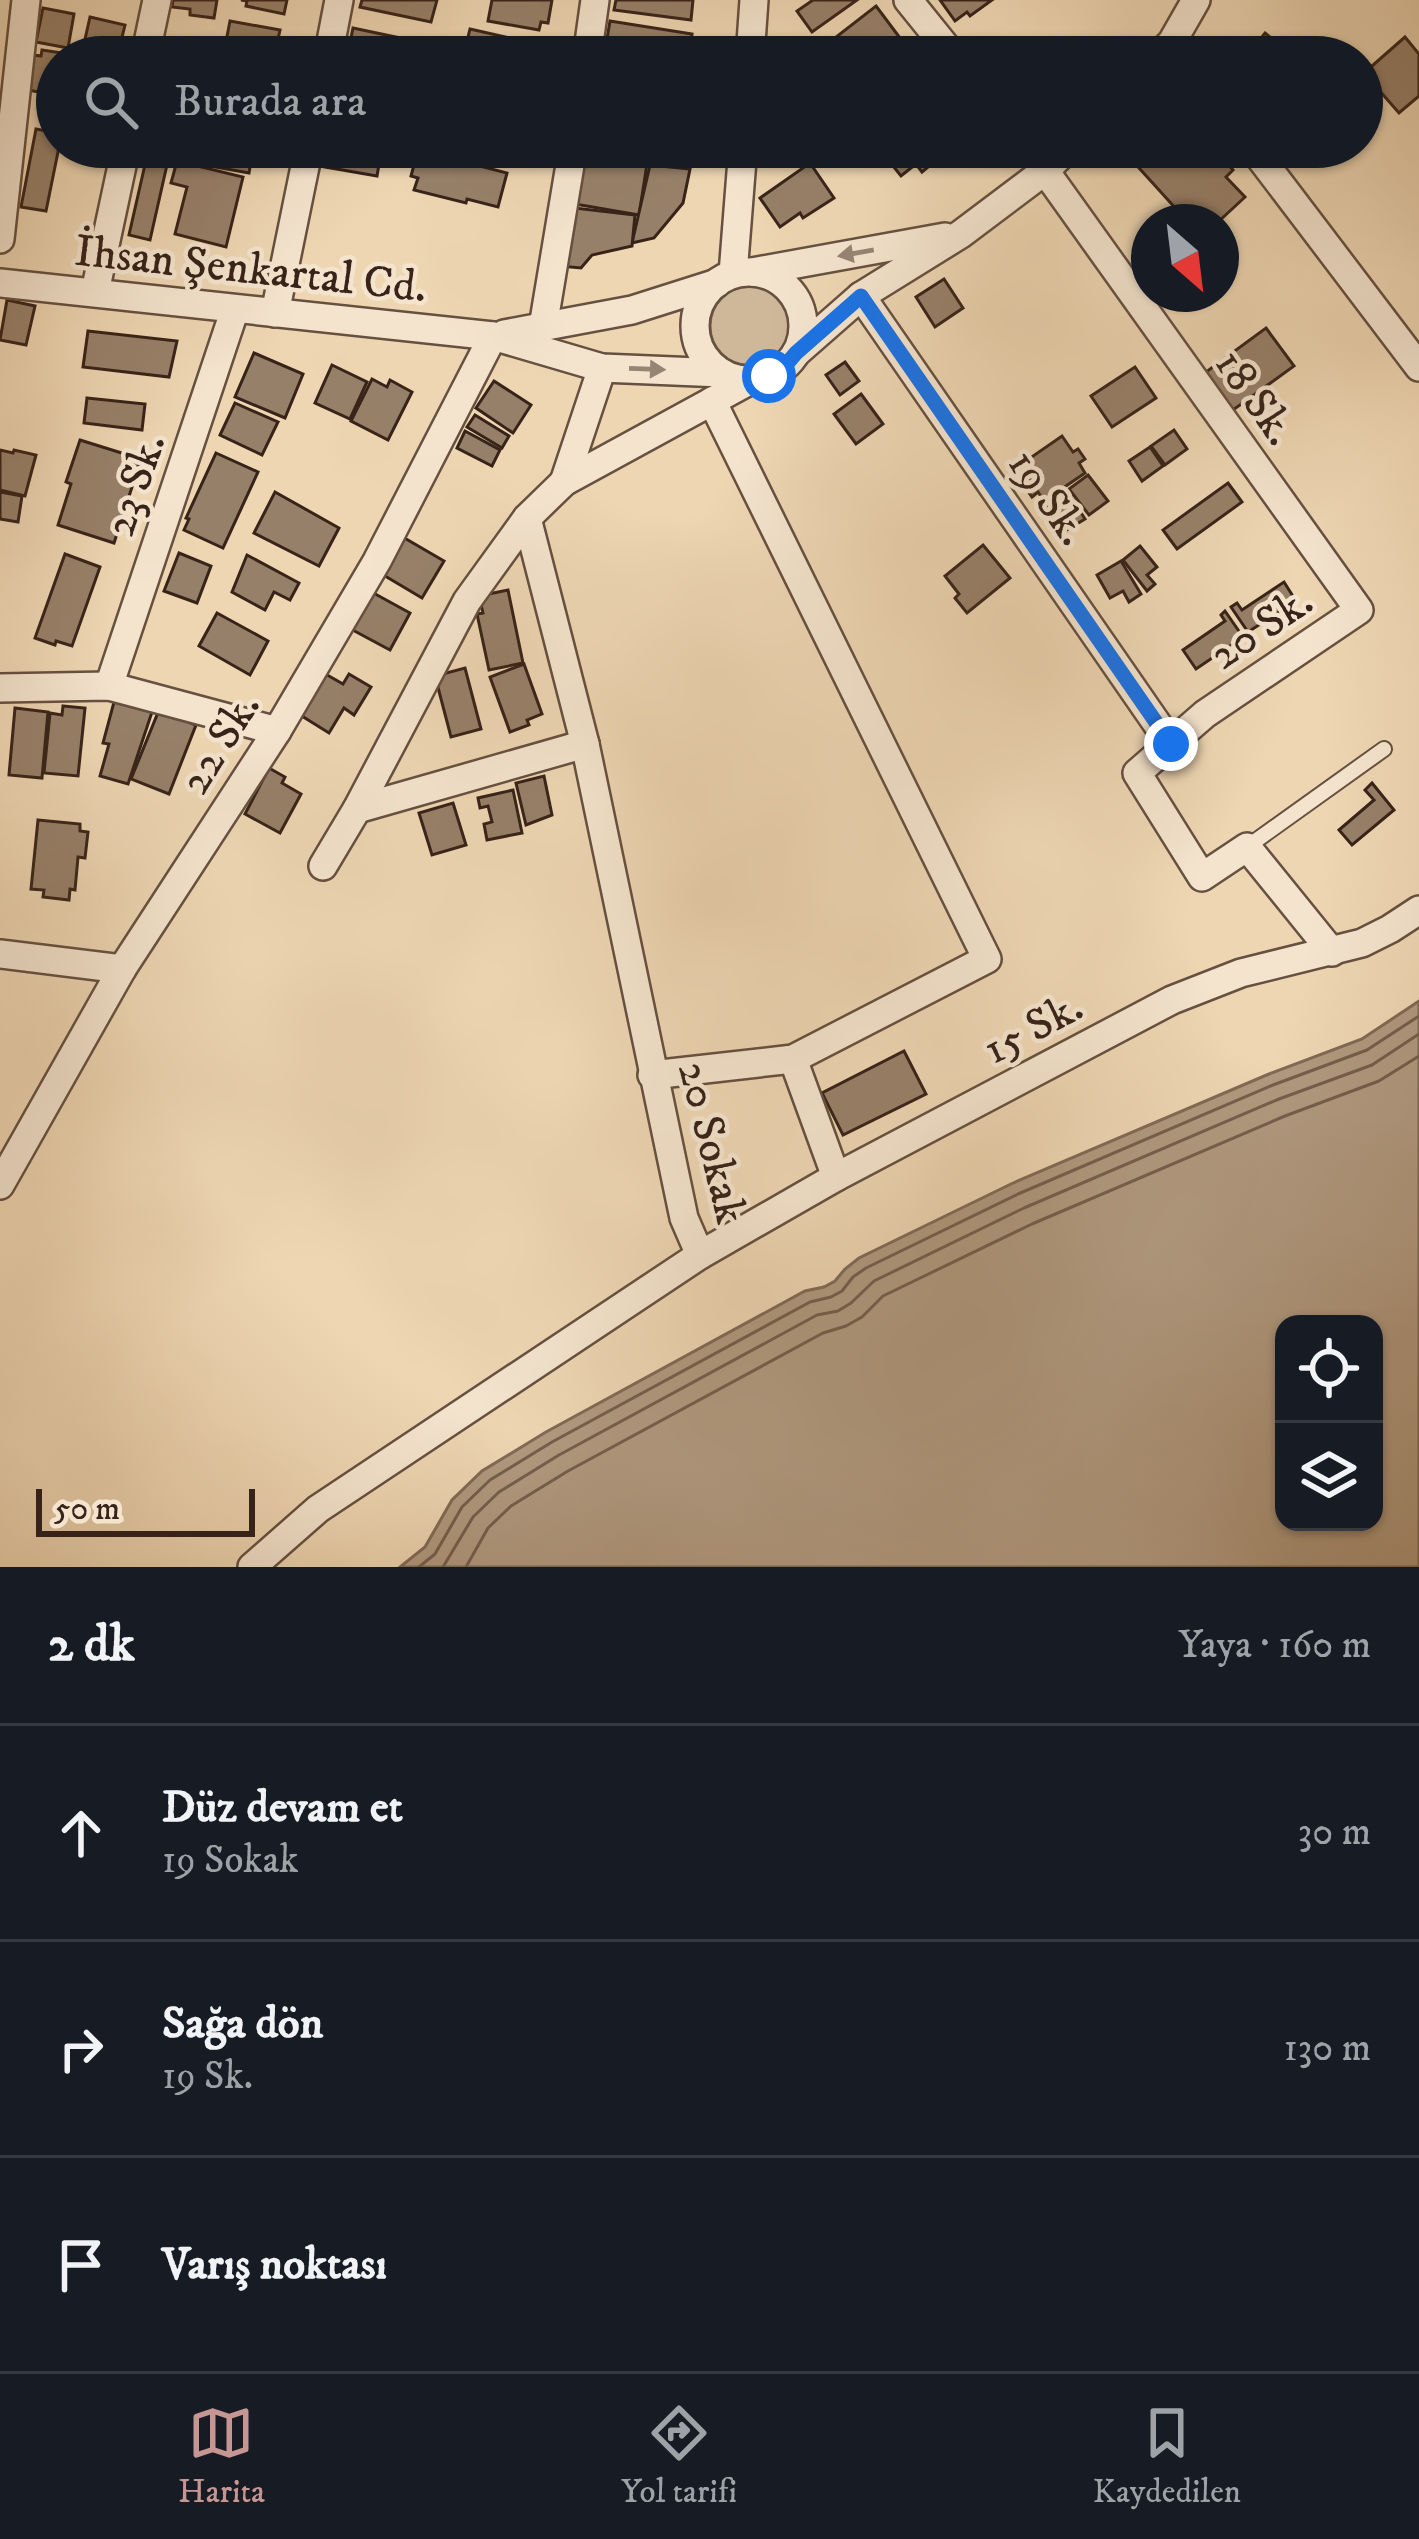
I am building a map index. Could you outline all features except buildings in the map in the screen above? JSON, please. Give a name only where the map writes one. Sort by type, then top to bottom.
[{"type":"street","points":[[0,239],[26,0]]},
{"type":"street","points":[[149,36],[157,0]]},
{"type":"street","points":[[332,36],[339,0]]},
{"type":"street","points":[[589,36],[595,0]]},
{"type":"street","points":[[751,36],[754,0]]},
{"type":"street","points":[[908,0],[937,36]]},
{"type":"street","points":[[1175,36],[1185,5]]},
{"type":"street","points":[[95,292],[122,168]]},
{"type":"street","points":[[275,314],[305,168]]},
{"type":"street","points":[[543,327],[570,168]]},
{"type":"street","points":[[734,277],[742,168]]},
{"type":"street","points":[[1268,168],[1419,367]]},
{"type":"street","points":[[323,866],[467,601],[527,518],[564,482],[751,380],[784,367],[861,296],[961,234],[1046,170]]},
{"type":"street","name":"18 Sk.","points":[[1046,170],[1359,610]]},
{"type":"street","points":[[494,336],[632,310],[734,277],[961,234]]},
{"type":"street","points":[[722,373],[699,347],[697,313],[704,297],[734,277],[770,276],[786,286],[803,318],[796,353]]},
{"type":"street","name":"İhsan Şenkartal Cd.","points":[[0,283],[494,336]]},
{"type":"street","name":"19 Sk.","points":[[861,296],[1171,744]]},
{"type":"street","name":"23 Sk.","points":[[109,686],[236,309]]},
{"type":"street","points":[[494,336],[602,368],[722,373],[751,380]]},
{"type":"street","name":"22 Sk.","points":[[0,1185],[122,969],[277,730],[377,561],[494,336]]},
{"type":"street","points":[[564,482],[602,368]]},
{"type":"street","points":[[652,1075],[793,1059],[987,959],[712,401]]},
{"type":"street","name":"20 Sokak","points":[[252,1567],[318,1509],[700,1255],[684,1217],[585,744],[527,518]]},
{"type":"street","name":"20 Sk.","points":[[1247,847],[1202,877],[1137,773],[1205,714],[1359,610]]},
{"type":"street","points":[[0,688],[109,686],[277,730]]},
{"type":"street","points":[[357,809],[585,744]]},
{"type":"street","points":[[1247,847],[1331,952]]},
{"type":"street","name":"15 Sk.","points":[[700,1255],[836,1177],[1196,989],[1331,952],[1376,936],[1419,910]]},
{"type":"street","points":[[0,953],[122,969]]},
{"type":"street","points":[[793,1059],[836,1177]]},
{"type":"lane","points":[[1247,847],[1384,749]]},
{"type":"shaded area","points":[[750,286],[778,298],[790,326],[778,354],[750,366],[722,354],[710,326],[722,298]]},
{"type":"water","points":[[1419,1001],[1419,1567],[400,1567],[425,1547],[452,1500],[482,1471],[546,1432],[805,1291],[835,1281],[859,1258],[1013,1183],[1362,1039]]},
{"type":"route","points":[[769,376],[861,296],[1171,744]]}]
